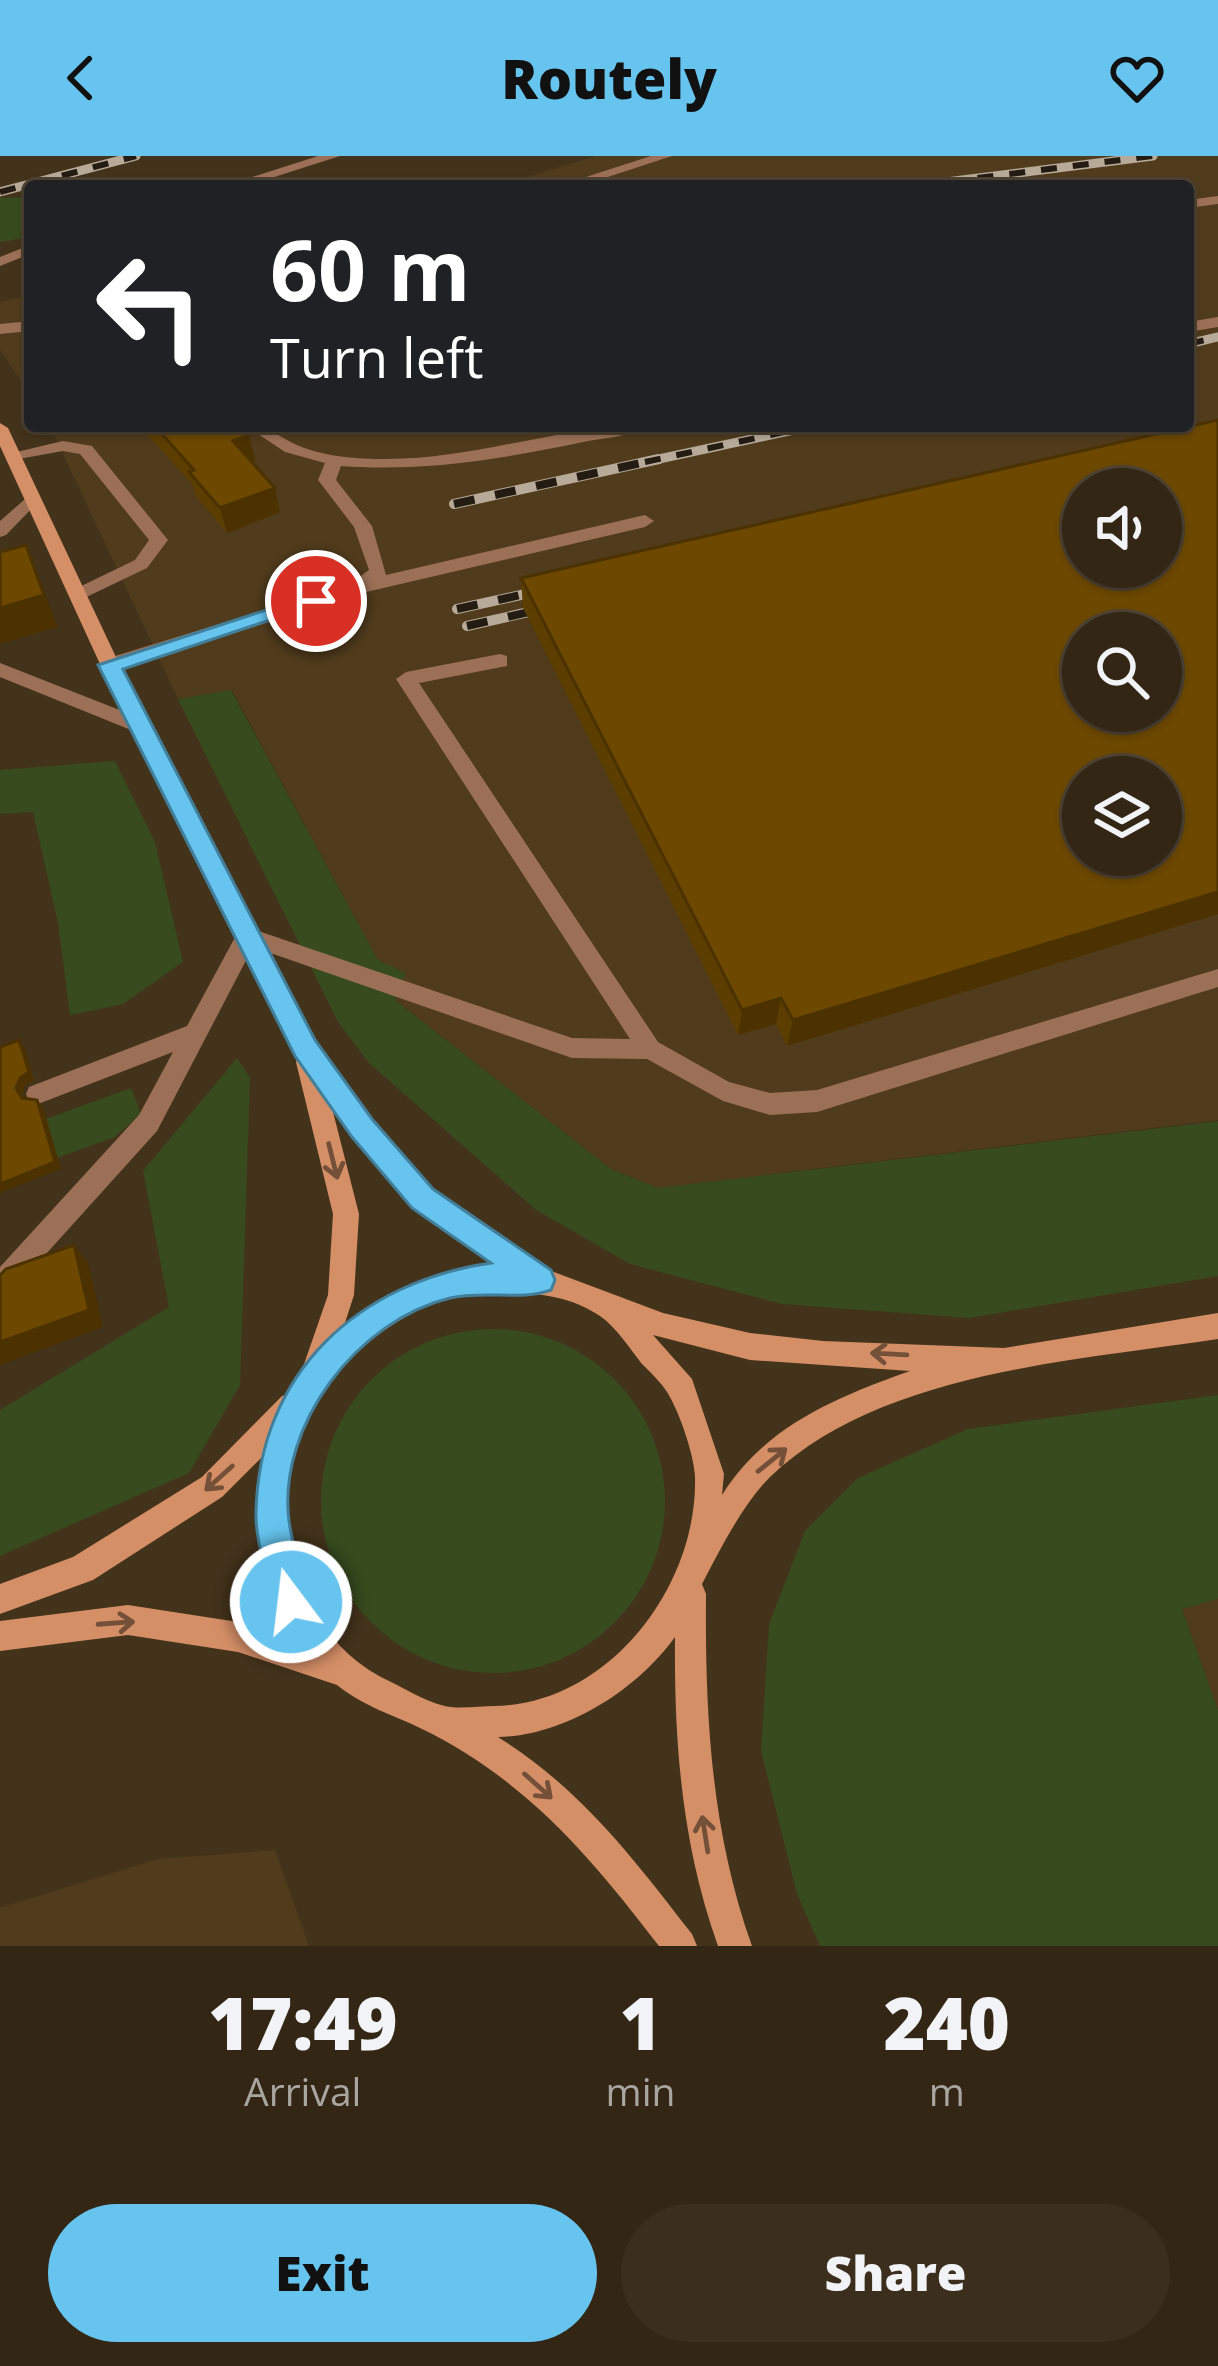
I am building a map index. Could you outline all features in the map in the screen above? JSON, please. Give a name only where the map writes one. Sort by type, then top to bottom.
[{"type":"main road","points":[[0,428],[138,725],[305,1048],[362,1128],[422,1198],[540,1280],[718,1341],[1006,1361]]},
{"type":"main road","points":[[305,1048],[346,1214],[341,1295],[275,1475],[272,1518],[278,1561],[291,1602],[314,1640],[344,1672]]},
{"type":"main road","points":[[0,1599],[82,1569],[212,1487],[366,1323],[406,1299],[450,1283],[495,1277],[540,1280]]},
{"type":"main road","points":[[0,1636],[128,1620],[238,1637],[344,1672],[406,1711],[442,1721],[495,1724],[549,1713],[598,1691],[640,1659],[691,1586],[703,1553],[711,1504],[709,1455],[696,1410],[675,1370],[646,1335],[611,1308]]},
{"type":"main road","points":[[703,1553],[759,1468],[830,1417],[894,1387],[1006,1361],[1218,1326]]},
{"type":"main road","points":[[691,1586],[692,1744],[714,1895],[735,1946]]},
{"type":"main road","points":[[442,1721],[526,1774],[604,1847],[680,1946]]},
{"type":"lane","points":[[251,180],[333,156]]},
{"type":"lane","points":[[585,180],[665,156]]},
{"type":"lane","points":[[261,432],[275,445],[335,458],[438,464],[606,432]]},
{"type":"lane","points":[[13,455],[63,446],[86,450],[159,540],[141,563],[78,596]]},
{"type":"lane","points":[[335,458],[327,480],[363,526],[379,572],[357,588]]},
{"type":"lane","points":[[0,531],[32,498]]},
{"type":"lane","points":[[110,665],[357,588],[645,521]]},
{"type":"lane","points":[[500,661],[406,679],[650,1049],[722,1091],[770,1104],[817,1101],[1218,978]]},
{"type":"lane","points":[[0,670],[138,725]]},
{"type":"lane","points":[[0,1286],[148,1123],[248,936],[572,1048],[650,1049]]},
{"type":"lane","points":[[38,1094],[196,1033]]},
{"type":"shaded area","points":[[596,156],[1218,156],[1218,1120],[658,1188],[611,1169],[395,1000],[232,690],[178,699],[53,432],[1194,432],[1194,180],[518,180]]},
{"type":"shaded area","points":[[24,296],[24,386],[0,349],[0,302]]},
{"type":"shaded area","points":[[1218,1599],[1218,1710],[1182,1608]]},
{"type":"shaded area","points":[[275,1850],[309,1946],[0,1946],[0,1908],[158,1859]]},
{"type":"green space","points":[[24,197],[24,238],[0,242],[0,198]]},
{"type":"green space","points":[[231,690],[378,960],[406,973],[395,1000],[611,1169],[658,1188],[1218,1121],[1218,1276],[969,1318],[782,1304],[630,1264],[536,1210],[369,1063],[338,1022],[178,699]]},
{"type":"green space","points":[[115,761],[155,842],[183,962],[123,1004],[70,1015],[58,923],[33,812],[0,814],[0,770]]},
{"type":"green space","points":[[237,1058],[250,1078],[240,1385],[189,1473],[0,1556],[0,1410],[169,1307],[143,1171]]},
{"type":"green space","points":[[131,1088],[141,1114],[115,1137],[57,1158],[46,1119]]},
{"type":"green space","points":[[493,1329],[527,1332],[559,1342],[615,1379],[652,1435],[662,1467],[662,1535],[652,1567],[615,1623],[559,1660],[527,1670],[493,1673],[459,1670],[427,1660],[371,1623],[334,1567],[324,1535],[321,1501],[324,1467],[334,1435],[371,1379],[427,1342],[459,1332]]},
{"type":"green space","points":[[1218,1395],[1218,1599],[1182,1609],[1218,1710],[1218,1946],[820,1946],[797,1894],[761,1751],[769,1624],[805,1531],[858,1478],[968,1429]]},
{"type":"building","points":[[1218,420],[1218,892],[793,1020],[781,998],[742,1010],[521,578],[1165,432],[1194,432],[1194,425]]},
{"type":"building","points":[[160,432],[246,432],[249,435],[233,441],[275,488],[220,508],[189,472],[194,470]]},
{"type":"building","points":[[26,545],[44,595],[0,608],[0,552]]},
{"type":"building","points":[[19,1040],[29,1072],[16,1088],[22,1098],[37,1100],[55,1162],[0,1184],[0,1047]]},
{"type":"building","points":[[74,1245],[89,1310],[0,1342],[0,1275]]},
{"type":"railway","points":[[45,180],[136,156]]},
{"type":"railway","points":[[962,180],[1153,156]]},
{"type":"railway","points":[[0,192],[24,186]]},
{"type":"railway","points":[[1194,343],[1218,337]]},
{"type":"railway","points":[[645,462],[784,432]]},
{"type":"railway","points":[[454,504],[659,459]]},
{"type":"railway","points":[[457,609],[557,587]]},
{"type":"railway","points":[[467,626],[560,605]]},
{"type":"route","points":[[291,1602],[278,1561],[272,1518],[275,1475],[285,1434],[302,1396],[331,1356],[366,1323],[406,1299],[450,1283],[495,1277],[540,1280],[422,1198],[362,1128],[305,1048],[110,665],[316,601]]}]
